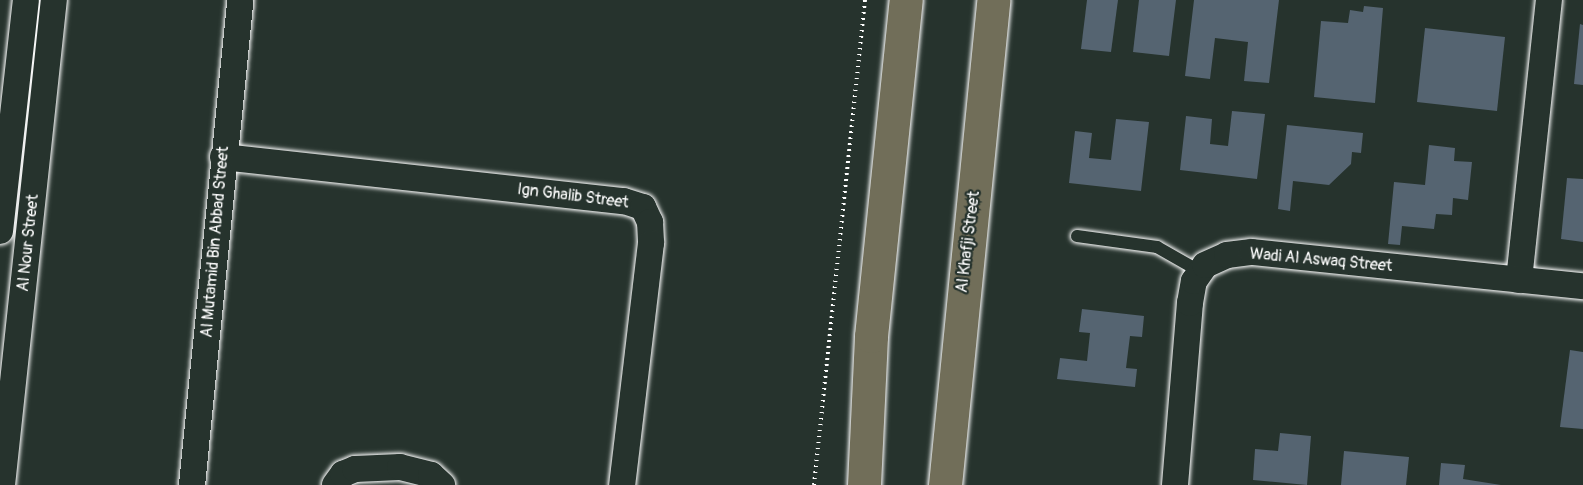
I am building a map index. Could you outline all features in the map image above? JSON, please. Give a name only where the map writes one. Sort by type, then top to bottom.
[{"type":"highway","points":[[864,485],[871,336],[906,0]]},
{"type":"highway","name":"Al Khafji Street","points":[[945,485],[993,0]]},
{"type":"street","name":"Al Nour Street","points":[[0,231],[26,0]]},
{"type":"street","name":"Al Nour Street","points":[[2,485],[5,399],[54,0]]},
{"type":"street","name":"Al Mutamid Bin Abbad Street","points":[[192,485],[240,0]]},
{"type":"street","points":[[1519,280],[1549,0]]},
{"type":"street","name":"Ign Ghalib Street","points":[[223,157],[624,201],[643,207],[650,222],[651,243],[622,485]]},
{"type":"street","name":"Wadi Al Aswaq Street","points":[[1199,271],[1227,255],[1252,252],[1583,286]]},
{"type":"street","points":[[1175,485],[1190,303],[1199,271]]},
{"type":"street","points":[[334,485],[343,474],[355,470],[400,467],[431,476],[442,485]]},
{"type":"lane","points":[[1077,236],[1157,247],[1199,271]]},
{"type":"path","points":[[814,485],[865,0]]},
{"type":"building","points":[[1087,0],[1118,0],[1111,52],[1081,49]]},
{"type":"building","points":[[1139,0],[1176,0],[1169,56],[1133,52]]},
{"type":"building","points":[[1194,0],[1279,0],[1269,83],[1244,81],[1248,42],[1215,38],[1210,79],[1185,76]]},
{"type":"building","points":[[1364,6],[1383,8],[1375,103],[1314,97],[1321,21],[1348,23],[1350,10],[1363,12]]},
{"type":"building","points":[[1580,24],[1583,25],[1583,85],[1574,84]]},
{"type":"building","points":[[1425,28],[1505,37],[1497,111],[1417,102]]},
{"type":"building","points":[[1232,111],[1265,114],[1257,179],[1180,170],[1186,116],[1212,119],[1210,144],[1228,146]]},
{"type":"building","points":[[1116,119],[1149,122],[1141,191],[1069,183],[1075,131],[1092,133],[1089,158],[1111,160]]},
{"type":"building","points":[[1287,125],[1363,133],[1361,153],[1352,152],[1351,164],[1329,185],[1293,181],[1290,211],[1278,209]]},
{"type":"building","points":[[1429,145],[1455,148],[1454,161],[1472,162],[1468,200],[1453,198],[1452,215],[1436,214],[1434,229],[1402,226],[1400,245],[1388,244],[1394,182],[1425,185]]},
{"type":"building","points":[[1567,178],[1583,179],[1583,242],[1561,239]]},
{"type":"building","points":[[1082,309],[1144,316],[1142,337],[1130,336],[1126,368],[1137,369],[1135,387],[1057,379],[1060,358],[1087,361],[1090,333],[1079,332]]},
{"type":"building","points":[[1570,350],[1583,352],[1583,429],[1560,427]]},
{"type":"building","points":[[1280,433],[1311,436],[1307,485],[1253,480],[1255,449],[1278,451]]},
{"type":"building","points":[[1344,451],[1409,457],[1406,485],[1341,485]]},
{"type":"building","points":[[1441,463],[1465,465],[1463,479],[1501,485],[1439,485]]}]
